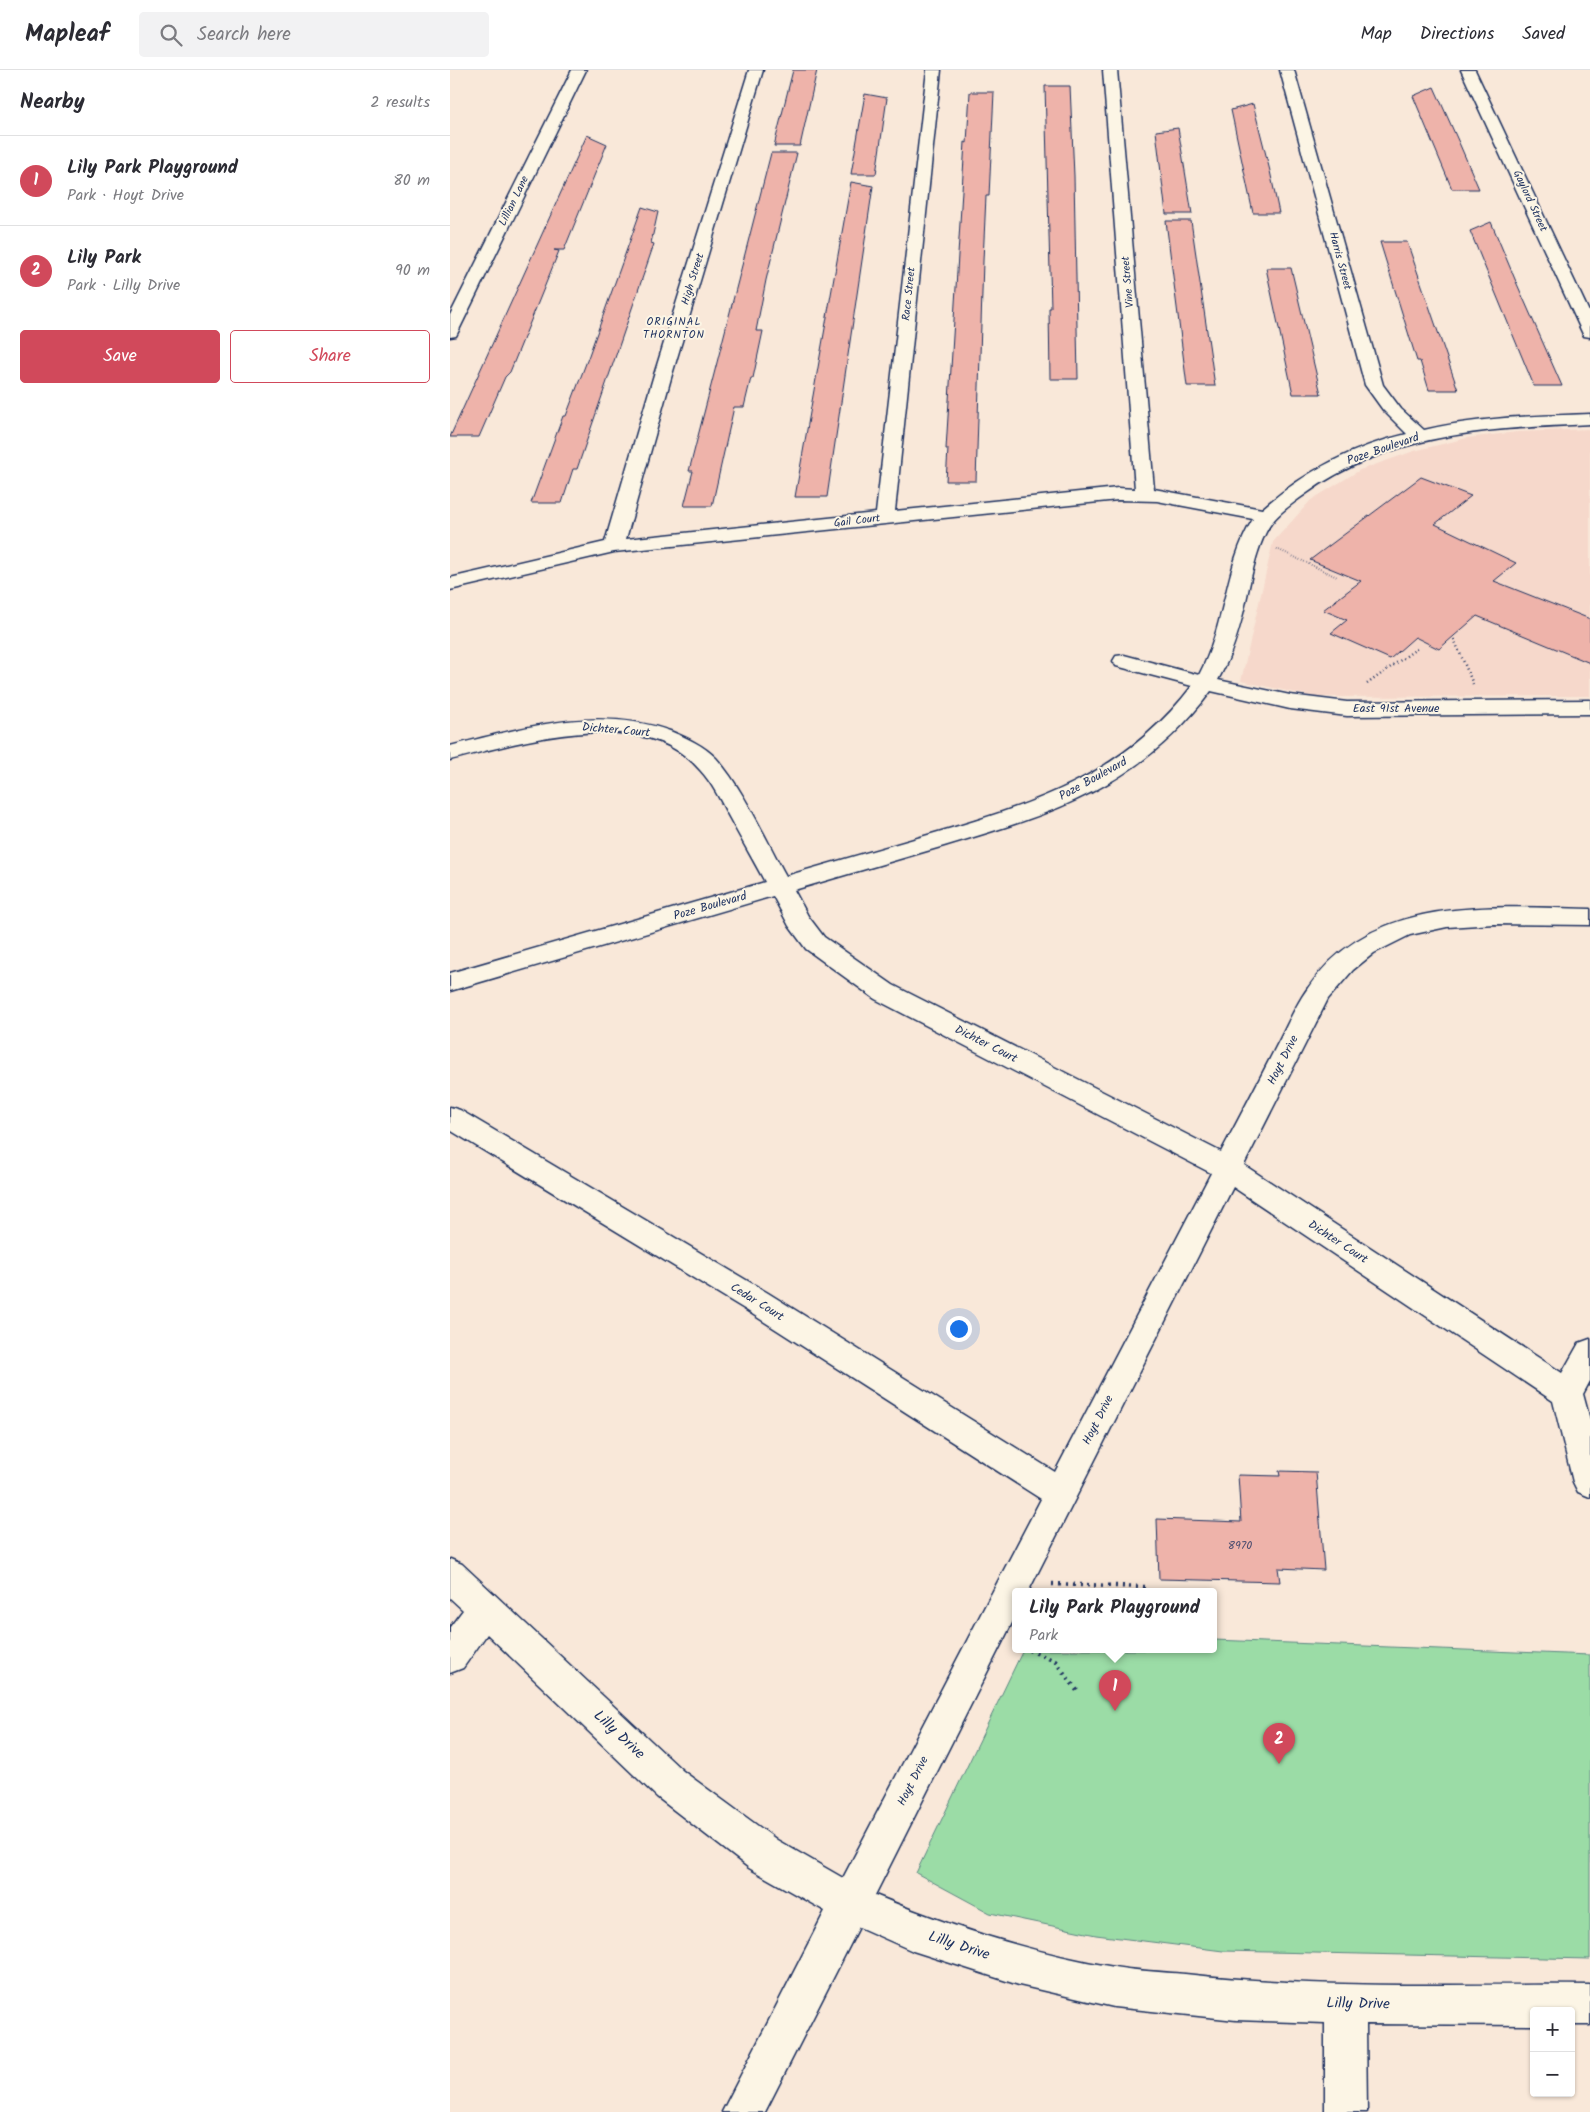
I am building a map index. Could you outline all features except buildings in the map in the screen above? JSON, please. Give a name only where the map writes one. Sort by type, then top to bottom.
[{"type":"street","name":"Lillian Lane","points":[[450,332],[579,70]]},
{"type":"street","name":"High Street","points":[[614,546],[662,378],[756,70]]},
{"type":"street","name":"Race Street","points":[[885,518],[934,70]]},
{"type":"street","name":"Vine Street","points":[[1110,70],[1146,494]]},
{"type":"street","name":"Harris Street","points":[[1287,70],[1374,385],[1381,398],[1395,414],[1422,436]]},
{"type":"street","name":"Gaylord Street","points":[[1468,70],[1590,332]]},
{"type":"street","name":"Poze Boulevard","points":[[450,982],[1013,818],[1080,789],[1136,755],[1172,725],[1206,682],[1221,652],[1230,624],[1244,564],[1256,530],[1266,516],[1302,486],[1340,464],[1363,454],[1422,436],[1482,425],[1590,419]]},
{"type":"street","name":"Gail Court","points":[[450,584],[614,546],[1118,494],[1146,494],[1266,516]]},
{"type":"street","name":"East 91st Avenue","points":[[1124,661],[1274,700],[1313,707],[1590,707]]},
{"type":"street","name":"Dichter Court","points":[[450,754],[534,732],[570,726],[594,725],[633,729],[664,736],[694,751],[712,768],[723,784],[798,920],[815,943],[830,956],[884,992],[1228,1169],[1567,1393]]},
{"type":"street","name":"Hoyt Drive","points":[[743,2112],[1317,994],[1331,976],[1357,953],[1400,929],[1436,921],[1475,917],[1590,917]]},
{"type":"street","name":"Cedar Court","points":[[450,1117],[598,1204],[886,1382],[1060,1493]]},
{"type":"street","points":[[1590,1352],[1567,1393],[1590,1482]]},
{"type":"street","name":"Lilly Drive","points":[[450,1575],[670,1784],[763,1854],[850,1904],[912,1930],[1010,1962],[1114,1987],[1236,2000],[1345,2004],[1590,2005]]},
{"type":"street","points":[[450,1656],[485,1608]]},
{"type":"street","points":[[1345,2004],[1346,2112]]},
{"type":"path","points":[[1278,549],[1337,577]]},
{"type":"path","points":[[1454,639],[1476,692]]},
{"type":"path","points":[[1366,685],[1419,647]]},
{"type":"path","points":[[1013,1584],[1146,1587]]},
{"type":"path","points":[[1036,1653],[1055,1661],[1078,1692]]},
{"type":"shaded area","points":[[1590,429],[1590,696],[1315,697],[1241,681],[1273,542],[1311,500],[1360,470],[1414,451],[1467,438],[1517,432]]},
{"type":"green space","points":[[1217,1640],[1590,1655],[1590,1959],[1223,1951],[1096,1935],[990,1913],[916,1873],[1022,1653],[1217,1653]]},
{"type":"place","name":"Lily Park Playground","points":[[1115,1711]]},
{"type":"place","name":"Lily Park","points":[[1279,1764]]},
{"type":"district","name":"ORIGINAL THORNTON","points":[[674,328]]}]
